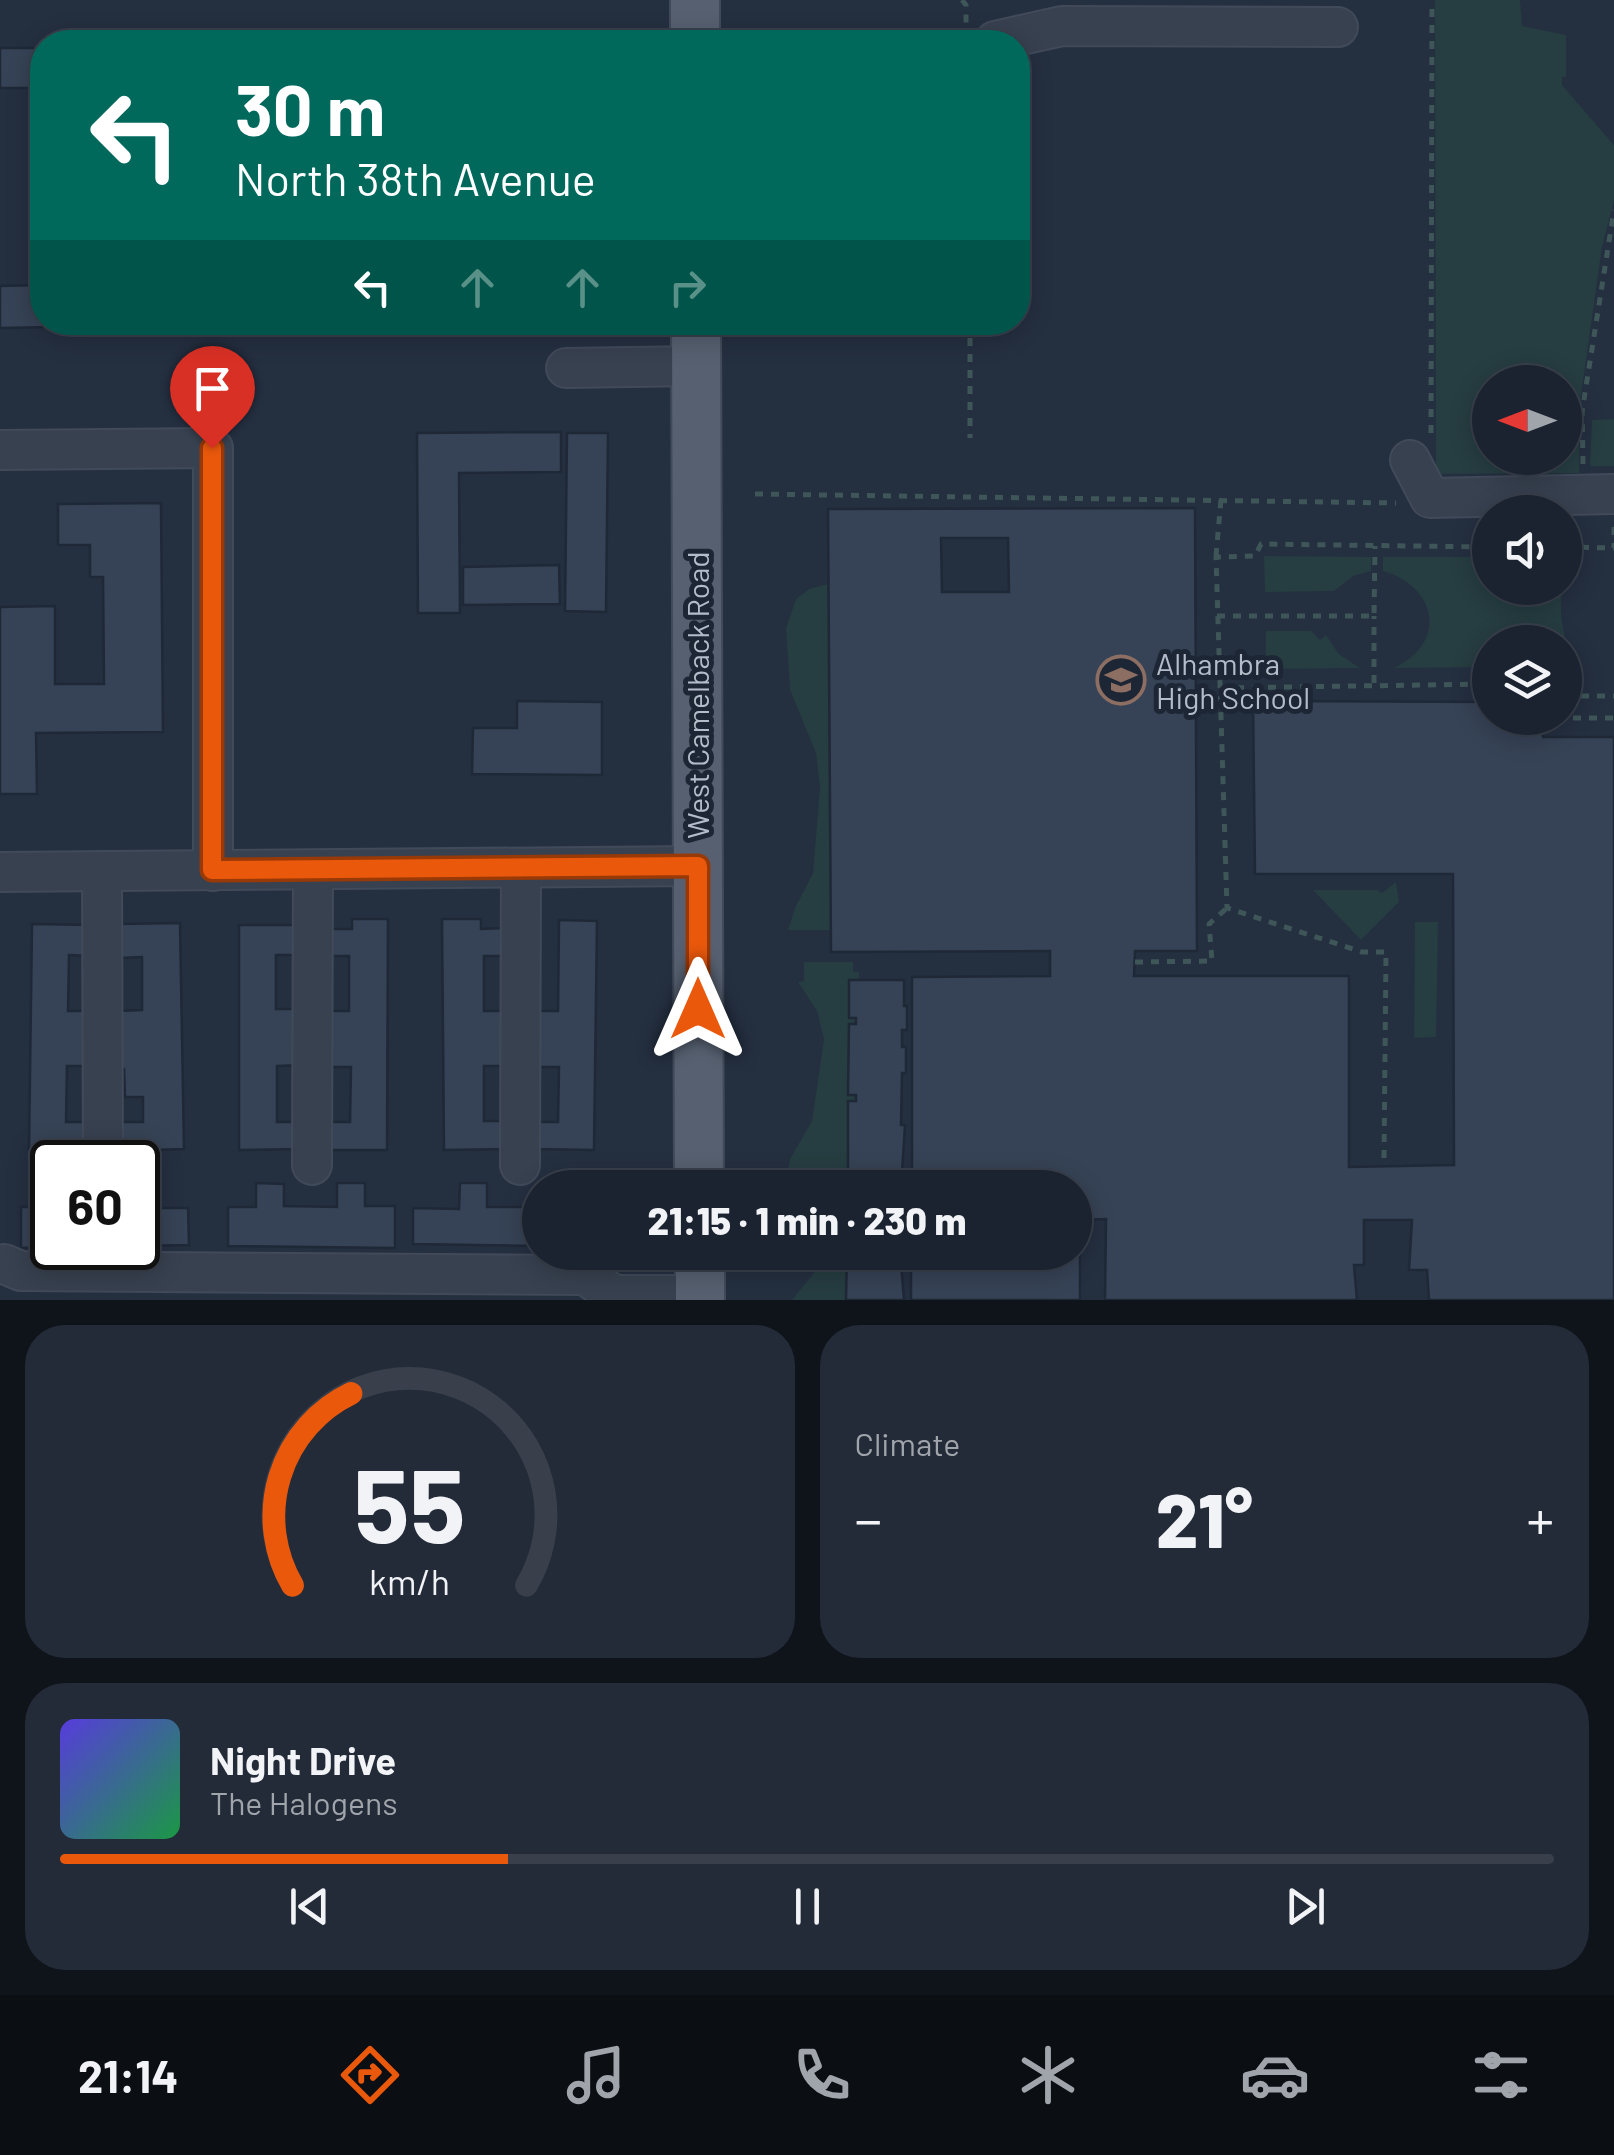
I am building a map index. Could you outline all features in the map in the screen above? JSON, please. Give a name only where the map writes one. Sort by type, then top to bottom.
[{"type":"main road","points":[[696,0],[696,30]]},
{"type":"main road","name":"West Camelback Road","points":[[696,344],[700,1170]]},
{"type":"street","points":[[1030,33],[1062,26],[1338,28]]},
{"type":"street","points":[[566,368],[696,344]]},
{"type":"street","points":[[1420,447],[1430,498],[1614,494]]},
{"type":"street","points":[[0,450],[212,448],[212,870]]},
{"type":"street","points":[[0,872],[698,866]]},
{"type":"street","points":[[520,1165],[521,868]]},
{"type":"street","points":[[312,1165],[314,870]]},
{"type":"street","points":[[102,872],[102,1140]]},
{"type":"street","points":[[1,1271],[586,1275],[610,1298],[700,1283]]},
{"type":"path","points":[[1420,447],[1432,1]]},
{"type":"path","points":[[1583,468],[1582,412],[1614,210]]},
{"type":"path","points":[[970,335],[970,438]]},
{"type":"path","points":[[755,494],[1393,501],[1412,510],[1431,511],[1430,498]]},
{"type":"path","points":[[1221,499],[1216,557],[1228,908]]},
{"type":"path","points":[[1582,548],[1614,548],[1614,526]]},
{"type":"path","points":[[1216,557],[1254,556],[1261,544],[1472,546]]},
{"type":"path","points":[[1374,545],[1374,684]]},
{"type":"path","points":[[1218,616],[1374,616]]},
{"type":"path","points":[[1220,688],[1472,684]]},
{"type":"path","points":[[1582,696],[1614,696]]},
{"type":"path","points":[[1582,718],[1614,718]]},
{"type":"path","points":[[1135,962],[1212,962],[1210,924],[1228,908]]},
{"type":"path","points":[[1228,908],[1362,952],[1386,952],[1384,1158]]},
{"type":"green space","points":[[1435,0],[1520,0],[1522,26],[1566,35],[1566,77],[1562,77],[1562,85],[1614,145],[1614,200],[1602,247],[1582,389],[1582,365],[1472,365],[1472,474],[1436,474]]},
{"type":"green space","points":[[1614,419],[1614,466],[1590,466],[1592,420]]},
{"type":"green space","points":[[1264,556],[1371,557],[1371,571],[1353,576],[1334,591],[1265,592]]},
{"type":"green space","points":[[1383,557],[1472,557],[1472,605],[1561,605],[1563,625],[1472,625],[1472,667],[1394,668],[1423,644],[1429,616],[1415,589],[1383,571]]},
{"type":"green space","points":[[828,584],[831,930],[788,930],[813,873],[820,787],[816,753],[790,690],[786,628],[796,599],[809,589]]},
{"type":"green space","points":[[1266,631],[1311,631],[1320,640],[1326,635],[1339,654],[1360,668],[1266,669]]},
{"type":"green space","points":[[1396,882],[1399,902],[1361,940],[1313,890],[1382,893]]},
{"type":"green space","points":[[1415,922],[1438,922],[1436,1037],[1414,1038]]},
{"type":"green space","points":[[804,962],[853,962],[853,972],[859,972],[859,980],[849,981],[849,1018],[856,1018],[856,1024],[849,1025],[848,1094],[856,1095],[856,1101],[848,1102],[848,1170],[788,1170],[790,1159],[812,1121],[824,1039],[817,1011],[798,982],[804,981]]},
{"type":"green space","points":[[816,1270],[847,1270],[846,1300],[792,1300]]},
{"type":"building","points":[[0,48],[30,48],[30,88],[0,88]]},
{"type":"building","points":[[30,285],[30,327],[0,328],[0,286]]},
{"type":"building","points":[[561,432],[561,472],[459,473],[460,613],[418,613],[417,433]]},
{"type":"building","points":[[567,433],[608,433],[606,612],[565,611]]},
{"type":"building","points":[[161,503],[163,732],[36,733],[37,794],[0,794],[0,607],[55,606],[55,684],[104,684],[103,577],[90,577],[90,545],[58,545],[58,504]]},
{"type":"building","points":[[1195,508],[1197,951],[1135,951],[1134,976],[1349,976],[1349,1167],[1454,1165],[1453,874],[1255,874],[1253,701],[1472,702],[1472,735],[1614,737],[1614,1300],[1429,1300],[1427,1270],[1409,1270],[1412,1220],[1364,1220],[1364,1265],[1354,1265],[1357,1300],[1105,1300],[1106,1219],[1092,1220],[1092,1170],[912,1170],[912,977],[1050,976],[1050,951],[831,952],[828,509]],"holes":[[[941,538],[1008,538],[1009,592],[942,592]]]},
{"type":"building","points":[[559,565],[560,604],[463,605],[463,567]]},
{"type":"building","points":[[517,701],[602,702],[602,775],[472,774],[473,728],[517,728]]},
{"type":"building","points":[[352,919],[388,919],[387,1150],[326,1150],[326,1122],[350,1122],[351,1067],[325,1067],[325,1011],[349,1011],[349,956],[325,956],[326,929],[352,929]]},
{"type":"building","points":[[442,919],[481,919],[481,929],[507,928],[507,956],[484,956],[484,1011],[507,1011],[507,1066],[484,1066],[484,1121],[508,1121],[509,1149],[444,1150]]},
{"type":"building","points":[[559,920],[597,921],[594,1150],[534,1149],[534,1122],[558,1122],[559,1067],[534,1067],[534,1011],[558,1011]]},
{"type":"building","points":[[180,923],[184,1149],[160,1150],[160,1140],[119,1140],[118,1122],[143,1122],[143,1097],[125,1097],[124,1069],[120,1069],[119,1011],[142,1010],[142,957],[119,958],[119,924]]},
{"type":"building","points":[[32,924],[91,925],[91,956],[69,955],[68,1011],[93,1011],[92,1066],[67,1066],[66,1122],[92,1122],[92,1140],[30,1140],[29,1149]]},
{"type":"building","points":[[239,925],[301,925],[301,955],[276,955],[276,1009],[303,1009],[303,1065],[277,1066],[277,1122],[301,1122],[301,1149],[239,1150]]},
{"type":"building","points":[[849,980],[904,980],[907,1030],[902,1030],[902,1047],[906,1047],[906,1073],[902,1073],[902,1170],[848,1170],[848,1101],[856,1101],[856,1095],[848,1095],[849,1024],[856,1024],[856,1018],[849,1018]]},
{"type":"building","points":[[256,1183],[284,1184],[284,1206],[337,1207],[337,1183],[365,1183],[365,1206],[395,1206],[395,1248],[228,1246],[228,1207],[256,1207]]},
{"type":"building","points":[[460,1183],[487,1183],[487,1207],[522,1207],[522,1246],[413,1244],[413,1208],[459,1209]]},
{"type":"building","points":[[21,1207],[30,1207],[30,1248],[21,1248]]},
{"type":"building","points":[[160,1208],[188,1208],[189,1245],[160,1246]]},
{"type":"building","points":[[847,1270],[902,1270],[904,1300],[846,1300]]},
{"type":"building","points":[[911,1270],[1080,1270],[1080,1300],[911,1300]]},
{"type":"place","name":"Alhambra High School","points":[[1121,680]]},
{"type":"route","points":[[212,448],[212,870],[698,866],[698,1009]]}]
